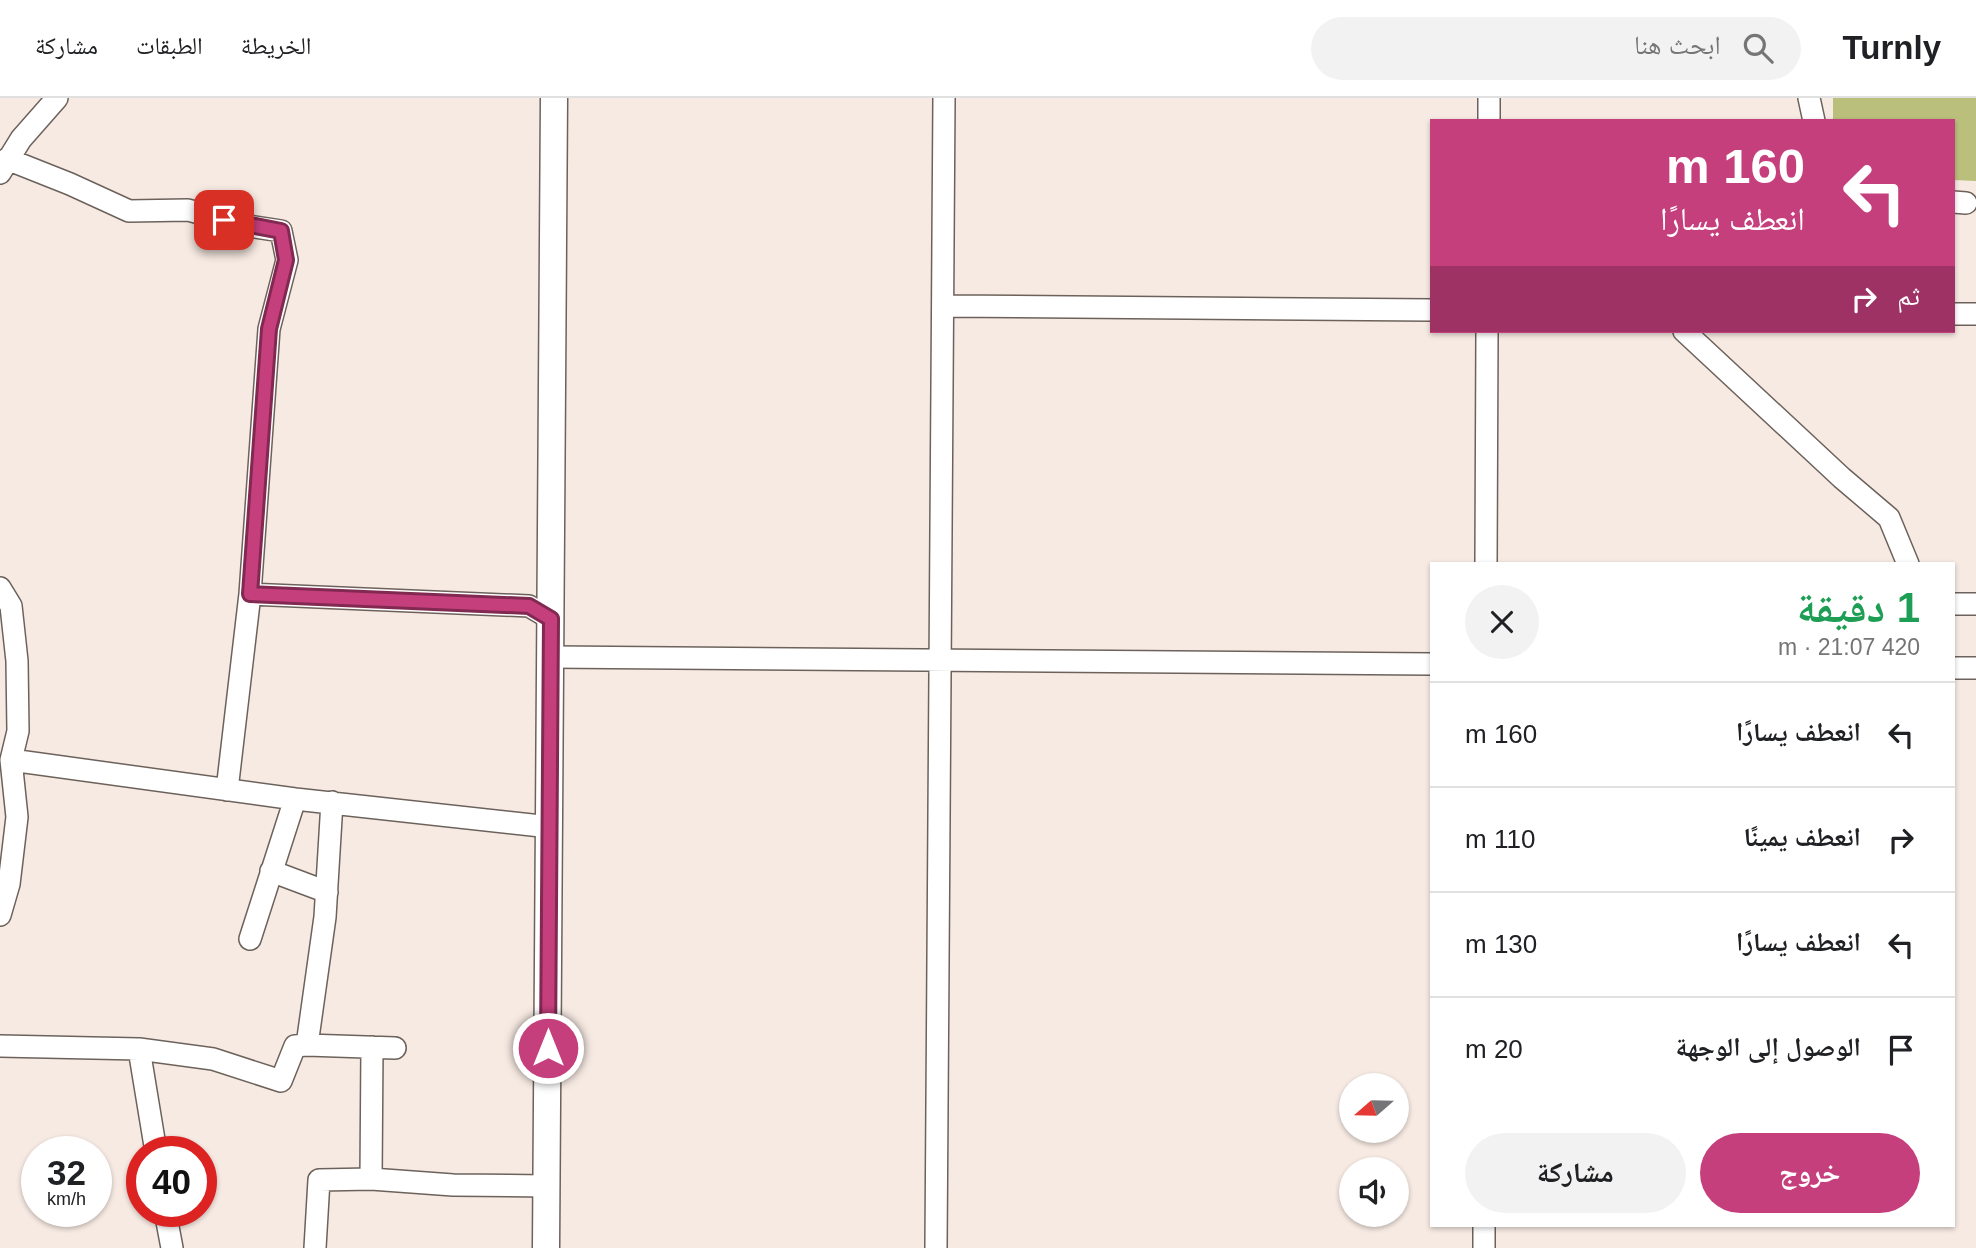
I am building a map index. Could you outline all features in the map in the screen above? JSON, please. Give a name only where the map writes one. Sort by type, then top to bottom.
[{"type":"street","points":[[57,98],[21,139],[4,166],[70,184],[129,211],[188,210],[242,225],[281,231],[286,260],[269,329],[250,594],[227,790]]},
{"type":"street","points":[[546,1248],[554,98]]},
{"type":"street","points":[[936,1248],[944,98]]},
{"type":"street","points":[[1489,98],[1489,119]]},
{"type":"street","points":[[1809,98],[1814,119]]},
{"type":"street","points":[[943,306],[1430,310]]},
{"type":"street","points":[[1955,314],[1976,314]]},
{"type":"street","points":[[1486,562],[1488,333]]},
{"type":"street","points":[[1686,333],[1842,478],[1889,517],[1907,562]]},
{"type":"street","points":[[0,588],[11,606],[18,661],[18,731],[11,761],[17,817],[9,884],[0,915]]},
{"type":"street","points":[[250,594],[529,606],[551,619]]},
{"type":"street","points":[[1955,604],[1976,604]]},
{"type":"street","points":[[551,657],[1430,664]]},
{"type":"street","points":[[1955,668],[1976,668]]},
{"type":"street","points":[[11,761],[295,799],[550,827]]},
{"type":"street","points":[[250,939],[295,799]]},
{"type":"street","points":[[307,1045],[327,892],[332,803]]},
{"type":"street","points":[[271,871],[327,892]]},
{"type":"street","points":[[0,1046],[139,1049],[213,1059],[281,1081],[295,1046],[395,1048]]},
{"type":"street","points":[[371,1179],[372,1047]]},
{"type":"street","points":[[139,1049],[153,1136]]},
{"type":"street","points":[[315,1248],[319,1180],[371,1179],[453,1185],[547,1186]]},
{"type":"street","points":[[168,1227],[172,1248]]},
{"type":"street","points":[[1484,1227],[1484,1248]]},
{"type":"green space","points":[[1833,98],[1976,98],[1976,181],[1955,180],[1955,119],[1833,119]]},
{"type":"route","points":[[224,220],[281,231],[286,260],[269,329],[250,594],[529,606],[551,619],[548,1048]]}]
